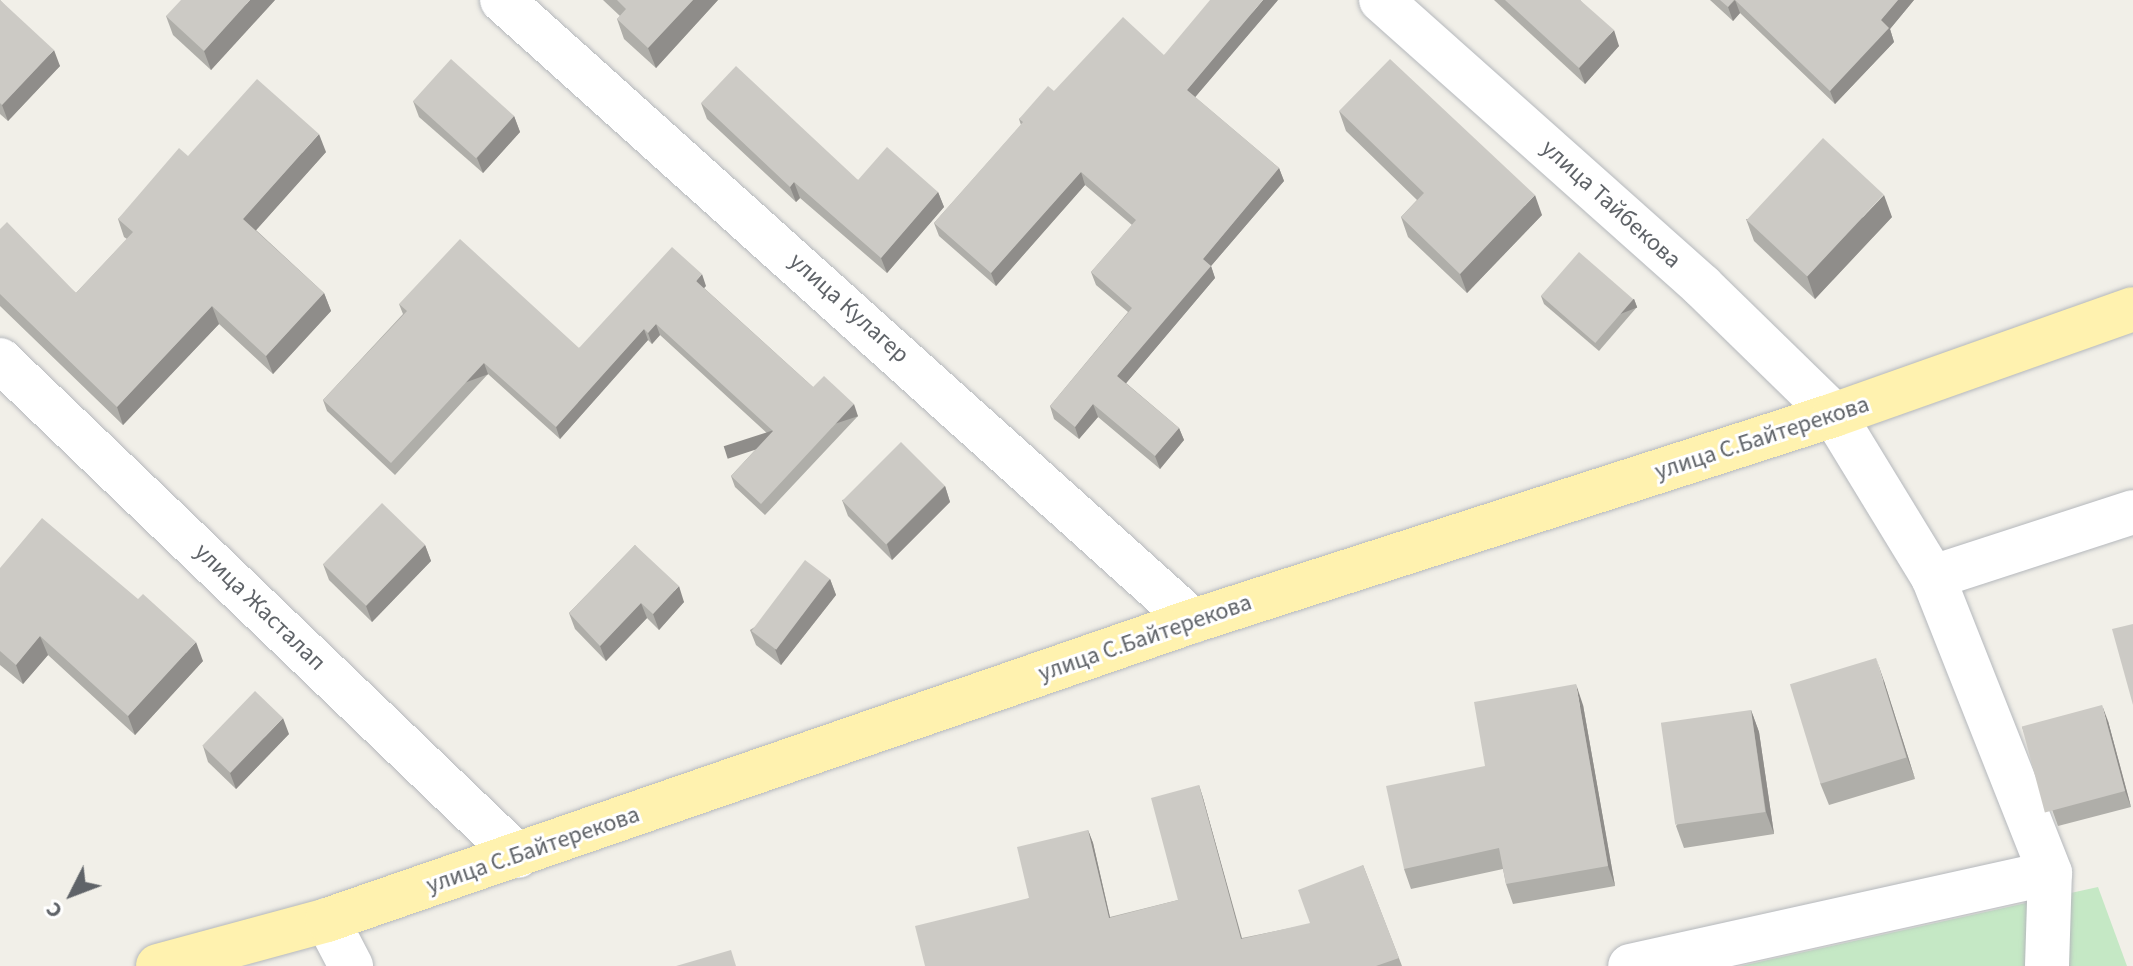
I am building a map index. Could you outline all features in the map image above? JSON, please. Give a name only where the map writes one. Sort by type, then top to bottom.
[{"type":"main road","name":"улица С.Байтерекова","points":[[158,966],[327,920],[1193,621],[1834,415],[2133,309]]},
{"type":"street","name":"улица Кулагер","points":[[502,0],[1193,621]]},
{"type":"street","name":"улица Тайбекова","points":[[1381,0],[1702,286],[1834,415],[1933,577],[2050,873]]},
{"type":"street","name":"улица Жасталап","points":[[0,360],[518,856]]},
{"type":"street","points":[[1933,577],[2133,512]]},
{"type":"street","points":[[1630,966],[2050,873],[2047,966]]},
{"type":"street","points":[[327,920],[351,966]]},
{"type":"green space","points":[[2098,887],[2127,966],[1741,966]]},
{"type":"building","points":[[0,0],[54,50],[2,105],[0,103]]},
{"type":"building","points":[[181,0],[250,0],[204,51],[166,16]]},
{"type":"building","points":[[617,0],[693,0],[648,48],[617,19],[626,9]]},
{"type":"building","points":[[1210,0],[1263,0],[1187,90],[1279,168],[1203,259],[1211,266],[1117,376],[1179,428],[1155,456],[1093,404],[1075,427],[1050,406],[1132,308],[1091,272],[1136,220],[1081,172],[991,273],[934,223],[1023,122],[1019,119],[1048,86],[1054,91],[1123,17],[1164,55]]},
{"type":"building","points":[[1505,0],[1580,0],[1614,30],[1579,68]]},
{"type":"building","points":[[1720,0],[1734,0],[1728,7]]},
{"type":"building","points":[[1735,0],[1898,0],[1881,20],[1889,28],[1830,91]]},
{"type":"building","points":[[451,59],[514,116],[476,158],[413,101]]},
{"type":"building","points":[[1390,59],[1535,195],[1460,274],[1401,217],[1424,193],[1339,111]]},
{"type":"building","points":[[736,66],[858,180],[887,147],[938,192],[881,258],[794,182],[790,187],[701,103]]},
{"type":"building","points":[[257,79],[319,134],[243,219],[324,293],[266,356],[212,306],[117,407],[0,294],[0,229],[7,222],[76,293],[133,232],[118,219],[179,148],[188,156]]},
{"type":"building","points":[[1823,138],[1884,195],[1807,277],[1747,220]]},
{"type":"building","points":[[460,239],[579,348],[672,247],[702,274],[696,281],[813,387],[824,376],[854,404],[761,504],[731,476],[773,431],[656,324],[648,333],[644,329],[556,427],[484,363],[391,463],[323,400],[407,311],[399,304]]},
{"type":"building","points":[[1579,252],[1633,299],[1595,343],[1541,296]]},
{"type":"building","points":[[901,442],[945,486],[886,545],[842,501]]},
{"type":"building","points":[[382,503],[425,545],[366,606],[323,564]]},
{"type":"building","points":[[42,518],[138,599],[143,594],[196,642],[128,716],[40,636],[16,665],[0,651],[0,568]]},
{"type":"building","points":[[635,545],[679,586],[653,614],[641,603],[600,646],[569,613]]},
{"type":"building","points":[[805,560],[830,579],[776,650],[751,631]]},
{"type":"building","points":[[2133,624],[2133,705],[2112,629]]},
{"type":"building","points":[[1876,658],[1906,757],[1820,784],[1790,684]]},
{"type":"building","points":[[1576,684],[1608,866],[1506,884],[1499,848],[1404,869],[1386,786],[1485,766],[1474,702]]},
{"type":"building","points":[[255,691],[283,718],[230,773],[202,746]]},
{"type":"building","points":[[2102,705],[2125,791],[2045,812],[2022,726]]},
{"type":"building","points":[[1751,710],[1765,812],[1675,825],[1661,723]]},
{"type":"building","points":[[1199,785],[1241,939],[1310,923],[1298,890],[1363,865],[1399,958],[1376,966],[925,966],[915,926],[1029,898],[1017,847],[1088,830],[1109,918],[1178,900],[1151,798]]},
{"type":"building","points":[[731,950],[736,966],[676,966]]}]
